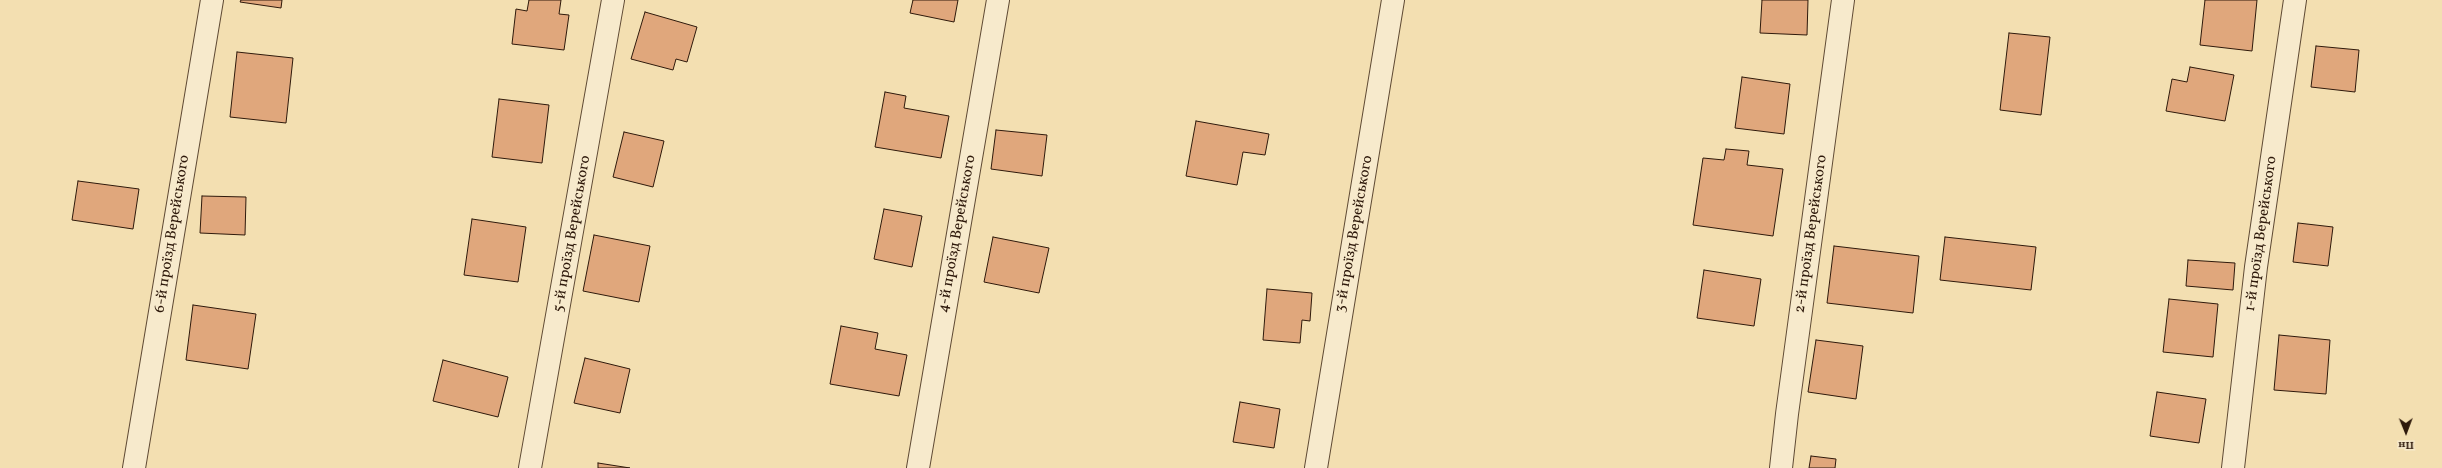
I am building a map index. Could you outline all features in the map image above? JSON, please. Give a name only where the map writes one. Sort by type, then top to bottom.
[{"type":"street","name":"6-й проїзд Верейського","points":[[134,468],[212,0]]},
{"type":"street","name":"5-й проїзд Верейського","points":[[530,468],[613,0]]},
{"type":"street","name":"4-й проїзд Верейського","points":[[918,468],[998,0]]},
{"type":"street","name":"3-й проїзд Верейського","points":[[1316,468],[1393,0]]},
{"type":"street","name":"2-й проїзд Верейського","points":[[1782,468],[1787,414],[1843,0]]},
{"type":"street","name":"1-й проїзд Верейського","points":[[2233,468],[2256,267],[2295,0]]},
{"type":"building","points":[[241,0],[282,0],[281,8],[240,2]]},
{"type":"building","points":[[529,0],[561,0],[559,14],[569,15],[564,50],[512,44],[516,9],[527,11]]},
{"type":"building","points":[[913,0],[958,0],[954,22],[910,13]]},
{"type":"building","points":[[1762,0],[1808,0],[1807,35],[1760,33]]},
{"type":"building","points":[[2205,0],[2257,0],[2252,51],[2200,45]]},
{"type":"building","points":[[645,12],[697,27],[687,62],[676,59],[673,70],[631,59]]},
{"type":"building","points":[[2009,33],[2050,37],[2041,115],[2000,110]]},
{"type":"building","points":[[2316,46],[2359,50],[2355,92],[2311,87]]},
{"type":"building","points":[[237,52],[293,58],[286,123],[230,117]]},
{"type":"building","points":[[2190,67],[2234,75],[2225,121],[2166,111],[2172,79],[2187,82]]},
{"type":"building","points":[[1742,77],[1790,84],[1784,134],[1735,128]]},
{"type":"building","points":[[885,92],[906,96],[904,108],[949,116],[941,158],[875,147]]},
{"type":"building","points":[[499,99],[549,105],[542,163],[492,157]]},
{"type":"building","points":[[1196,121],[1269,134],[1265,155],[1243,152],[1237,185],[1186,176]]},
{"type":"building","points":[[996,130],[1047,135],[1042,176],[991,169]]},
{"type":"building","points":[[624,132],[664,141],[653,187],[613,177]]},
{"type":"building","points":[[1726,149],[1749,151],[1747,165],[1783,169],[1773,236],[1693,225],[1703,158],[1724,160]]},
{"type":"building","points":[[78,181],[139,189],[133,229],[72,220]]},
{"type":"building","points":[[202,196],[246,197],[245,235],[200,233]]},
{"type":"building","points":[[884,209],[922,216],[912,267],[874,259]]},
{"type":"building","points":[[472,219],[526,227],[518,282],[464,275]]},
{"type":"building","points":[[2298,223],[2333,227],[2328,266],[2293,262]]},
{"type":"building","points":[[594,235],[650,246],[639,302],[583,291]]},
{"type":"building","points":[[993,237],[1049,248],[1039,293],[984,282]]},
{"type":"building","points":[[1945,237],[2036,247],[2031,290],[1940,280]]},
{"type":"building","points":[[1834,246],[1919,256],[1913,313],[1827,303]]},
{"type":"building","points":[[2188,260],[2235,263],[2233,290],[2186,286]]},
{"type":"building","points":[[1704,270],[1761,279],[1754,326],[1697,318]]},
{"type":"building","points":[[1267,289],[1312,293],[1310,321],[1302,320],[1300,343],[1263,340]]},
{"type":"building","points":[[2169,299],[2218,304],[2213,357],[2163,352]]},
{"type":"building","points":[[193,305],[256,314],[248,369],[186,360]]},
{"type":"building","points":[[841,326],[878,333],[875,349],[907,355],[899,396],[830,384]]},
{"type":"building","points":[[2279,335],[2330,340],[2326,394],[2274,390]]},
{"type":"building","points":[[1816,340],[1863,346],[1856,399],[1808,392]]},
{"type":"building","points":[[585,358],[630,369],[620,413],[574,403]]},
{"type":"building","points":[[443,360],[508,377],[498,417],[433,401]]},
{"type":"building","points":[[2157,392],[2206,399],[2199,443],[2150,436]]},
{"type":"building","points":[[1240,402],[1280,409],[1274,448],[1233,442]]},
{"type":"building","points":[[1811,456],[1836,459],[1835,468],[1809,468]]},
{"type":"building","points":[[598,463],[630,468],[598,468]]}]
